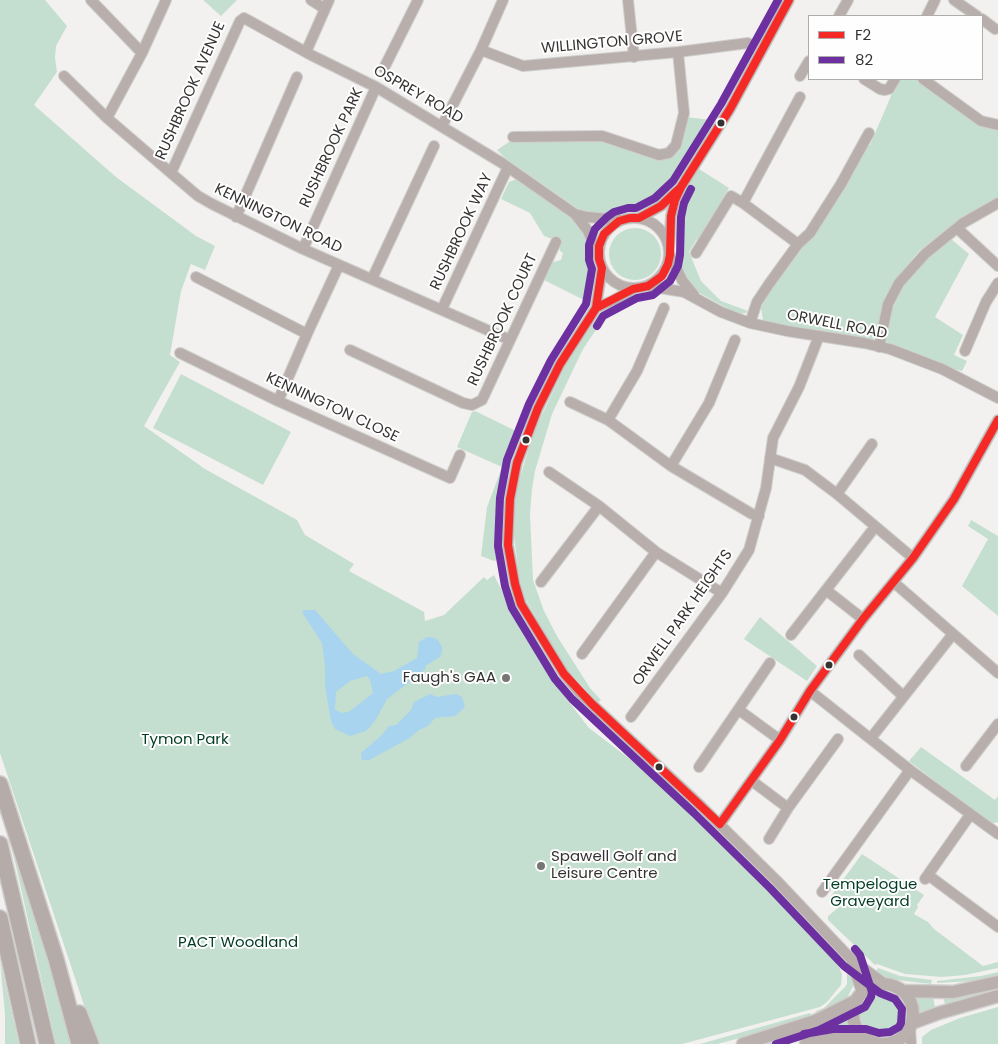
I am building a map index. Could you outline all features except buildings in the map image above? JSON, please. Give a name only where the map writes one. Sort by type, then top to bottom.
[{"type":"highway","points":[[0,784],[56,959],[78,1044]]},
{"type":"highway","points":[[0,844],[46,1044]]},
{"type":"highway","points":[[0,918],[28,1044]]},
{"type":"highway","points":[[56,959],[91,1044]]},
{"type":"main road","points":[[902,991],[953,992],[998,982]]},
{"type":"main road","points":[[743,1044],[815,1021],[829,1015],[870,988],[885,984],[894,986],[902,991],[912,1006],[911,1025],[900,1039],[893,1042],[878,1044],[865,1039],[833,1039],[806,1044]]},
{"type":"main road","points":[[911,1025],[938,1013],[998,996]]},
{"type":"main road","points":[[859,997],[854,1016],[859,1032],[865,1039]]},
{"type":"street","points":[[91,0],[142,54]]},
{"type":"street","points":[[108,118],[142,54],[166,0]]},
{"type":"street","points":[[306,52],[327,4],[311,0]]},
{"type":"street","points":[[384,68],[418,0]]},
{"type":"street","points":[[442,126],[481,50],[503,0]]},
{"type":"street","points":[[628,0],[634,56]]},
{"type":"street","points":[[596,308],[632,289],[648,286],[662,276],[668,264],[671,216],[675,200],[681,187],[730,109],[789,0]]},
{"type":"street","points":[[840,15],[848,0]]},
{"type":"street","points":[[928,15],[935,0]]},
{"type":"street","points":[[954,0],[976,15]]},
{"type":"street","name":"OSPREY ROAD","points":[[240,21],[244,18],[248,19],[306,52],[376,87],[508,167],[575,214],[588,231],[600,263]]},
{"type":"street","points":[[983,20],[995,29]]},
{"type":"street","name":"RUSHBROOK AVENUE","points":[[170,173],[240,21]]},
{"type":"street","name":"WILLINGTON GROVE","points":[[481,50],[523,66],[678,52],[748,43]]},
{"type":"street","points":[[513,137],[602,136],[659,155],[669,153],[676,145],[684,113],[678,52]]},
{"type":"street","points":[[800,76],[808,63]]},
{"type":"street","name":"KENNINGTON ROAD","points":[[64,76],[108,118],[198,196],[302,249],[510,340]]},
{"type":"street","points":[[236,216],[297,77]]},
{"type":"street","points":[[866,80],[885,90],[889,89],[894,80]]},
{"type":"street","points":[[924,80],[981,120],[997,123]]},
{"type":"street","name":"RUSHBROOK PARK","points":[[302,249],[376,87]]},
{"type":"street","points":[[742,203],[800,96]]},
{"type":"street","points":[[750,323],[757,302],[798,244],[810,233],[841,184],[869,133]]},
{"type":"street","points":[[372,279],[434,146]]},
{"type":"street","name":"RUSHBROOK WAY","points":[[442,309],[508,167]]},
{"type":"street","points":[[681,187],[661,206],[639,218],[623,220],[613,225],[604,234],[599,246],[600,263],[596,308],[560,364],[538,408],[517,463],[508,520],[508,545],[515,584],[521,604],[564,674],[592,704],[720,824],[851,959],[885,984]]},
{"type":"street","points":[[696,253],[731,196],[798,244]]},
{"type":"street","points":[[879,347],[888,304],[899,283],[925,254],[957,228],[998,203]]},
{"type":"street","name":"OSPREY ROAD","points":[[575,214],[623,220]]},
{"type":"street","points":[[639,218],[651,222],[664,233],[670,251]]},
{"type":"street","points":[[957,228],[998,266]]},
{"type":"street","name":"RUSHBROOK COURT","points":[[350,350],[463,402],[472,405],[482,400],[556,242]]},
{"type":"street","name":"ORWELL ROAD","points":[[670,251],[682,280],[696,298]]},
{"type":"street","points":[[600,263],[614,283],[632,289]]},
{"type":"street","points":[[278,401],[339,265]]},
{"type":"street","points":[[196,277],[307,334]]},
{"type":"street","points":[[965,350],[986,302],[998,282]]},
{"type":"street","name":"ORWELL ROAD","points":[[648,286],[684,292],[720,312],[750,323],[879,347],[942,369],[998,398]]},
{"type":"street","points":[[608,420],[637,371],[664,308]]},
{"type":"street","name":"ORWELL PARK HEIGHTS","points":[[631,717],[722,593],[749,550],[766,488],[773,438],[799,387],[819,336]]},
{"type":"street","points":[[671,466],[709,403],[735,340]]},
{"type":"street","name":"KENNINGTON CLOSE","points":[[180,353],[278,401],[450,478],[460,455]]},
{"type":"street","points":[[570,402],[608,420],[671,466],[752,514],[759,516]]},
{"type":"street","points":[[720,824],[780,740],[810,691],[913,558],[954,498],[998,420]]},
{"type":"street","points":[[837,494],[872,444]]},
{"type":"street","points":[[770,458],[805,470],[837,494],[913,558]]},
{"type":"street","points":[[549,472],[599,506],[656,552],[722,593]]},
{"type":"street","points":[[541,582],[599,506]]},
{"type":"street","points":[[791,635],[871,532]]},
{"type":"street","points":[[582,654],[656,552]]},
{"type":"street","points":[[898,586],[998,673]]},
{"type":"street","points":[[826,590],[864,620]]},
{"type":"street","points":[[871,738],[953,634]]},
{"type":"street","points":[[859,655],[903,696]]},
{"type":"street","points":[[699,767],[770,663]]},
{"type":"street","points":[[810,691],[910,770],[998,834]]},
{"type":"street","points":[[739,710],[780,740]]},
{"type":"street","points":[[966,766],[998,724]]},
{"type":"street","points":[[769,839],[788,808],[838,739]]},
{"type":"street","points":[[822,892],[910,770]]},
{"type":"street","points":[[752,781],[788,808]]},
{"type":"street","points":[[970,815],[926,878],[998,927]]},
{"type":"street","points":[[851,959],[859,997]]},
{"type":"street","points":[[911,1025],[911,1044]]},
{"type":"green space","name":"Tymon Park","points":[[0,0],[45,0],[67,26],[56,46],[57,72],[34,105],[116,177],[196,236],[215,246],[205,270],[191,264],[181,291],[170,355],[180,362],[144,426],[205,469],[297,520],[305,535],[354,564],[349,571],[424,612],[425,621],[444,615],[484,577],[487,580],[494,575],[526,639],[552,680],[589,728],[639,766],[732,850],[768,890],[772,891],[823,944],[842,975],[841,985],[827,1002],[820,1007],[682,1044],[99,1044],[86,1011],[0,753]]},
{"type":"green space","points":[[203,0],[237,0],[221,16]]},
{"type":"green space","points":[[899,80],[917,80],[978,124],[998,131],[998,197],[956,223],[920,250],[898,276],[885,297],[875,338],[870,341],[770,324],[763,320],[761,308],[773,284],[865,146],[870,145]]},
{"type":"green space","points":[[686,117],[712,120],[715,124],[670,194],[647,208],[601,216],[580,210],[505,158],[497,150],[509,142],[601,140],[668,157]]},
{"type":"green space","points":[[699,169],[729,188],[701,237],[696,240],[689,252],[701,281],[721,301],[748,311],[746,313],[737,314],[698,292],[684,276],[680,264],[674,230],[674,212]]},
{"type":"green space","points":[[517,179],[579,223],[589,246],[595,275],[595,292],[592,304],[544,280],[553,262],[561,260],[563,253],[559,247],[561,242],[544,236],[530,213],[501,199],[509,182]]},
{"type":"green space","points":[[630,228],[640,228],[649,232],[657,240],[661,254],[657,268],[649,276],[640,280],[630,280],[621,276],[613,268],[609,259],[609,249],[613,240],[621,232]]},
{"type":"green space","points":[[951,239],[969,254],[935,317],[963,335],[954,355],[967,361],[962,371],[949,368],[923,356],[889,345],[885,339],[892,310],[903,286],[928,258]]},
{"type":"green space","points":[[599,315],[604,318],[583,349],[552,414],[535,471],[530,514],[533,580],[544,611],[557,636],[590,688],[601,700],[597,703],[565,667],[525,598],[519,576],[514,536],[515,502],[518,484],[534,432],[564,369],[580,341]]},
{"type":"green space","points":[[181,374],[291,432],[263,485],[153,428]]},
{"type":"green space","points":[[475,411],[518,432],[506,469],[496,528],[504,554],[501,559],[494,561],[481,556],[487,507],[502,467],[457,447],[472,412]]},
{"type":"green space","points":[[971,520],[998,536],[998,616],[962,586],[988,539],[968,526]]},
{"type":"green space","points":[[760,617],[817,666],[807,681],[744,639]]},
{"type":"green space","points":[[921,747],[995,800],[998,796],[998,822],[991,824],[909,761]]},
{"type":"green space","points":[[6,822],[75,1044],[56,1044]]},
{"type":"green space","name":"Tempelogue Graveyard","points":[[862,854],[924,895],[917,905],[918,907],[914,914],[928,922],[934,929],[983,966],[998,962],[998,968],[965,975],[942,977],[905,974],[877,964],[875,965],[828,920],[828,916],[838,908],[828,900]]},
{"type":"green space","points":[[0,961],[19,1044],[5,1044],[5,1014]]},
{"type":"green space","points":[[878,968],[900,976],[932,980],[931,984],[887,979],[875,973]]},
{"type":"green space","points":[[851,971],[854,984],[848,996],[839,1003],[817,1014],[816,1011],[824,1008],[845,987],[847,984],[847,973]]},
{"type":"green space","points":[[998,972],[998,975],[974,981],[937,983],[937,981]]},
{"type":"green space","points":[[998,987],[998,991],[945,1004],[943,996]]},
{"type":"green space","points":[[879,990],[887,990],[896,994],[902,1000],[906,1013],[902,1026],[896,1032],[887,1036],[879,1036],[870,1032],[864,1026],[860,1017],[860,1009],[864,1000],[870,994]]},
{"type":"green space","points":[[912,997],[933,997],[935,1007],[917,1014],[916,1003]]},
{"type":"green space","points":[[998,1007],[998,1044],[922,1044],[922,1037],[931,1030],[960,1018]]},
{"type":"green space","points":[[848,1012],[851,1031],[834,1032],[831,1021]]},
{"type":"green space","points":[[810,1013],[811,1015],[744,1037],[717,1044],[700,1044]]},
{"type":"green space","points":[[815,1027],[817,1035],[784,1044],[757,1044]]},
{"type":"water","points":[[305,610],[315,610],[353,654],[381,674],[394,671],[417,658],[419,642],[427,637],[438,640],[442,647],[442,652],[440,657],[425,666],[426,668],[420,674],[387,699],[375,721],[366,731],[350,736],[335,729],[331,721],[325,686],[322,643],[302,612]],"holes":[[[367,676],[373,693],[350,711],[343,713],[335,710],[336,692],[350,681]]]},
{"type":"water","points":[[430,694],[437,697],[456,694],[462,697],[465,707],[455,716],[435,718],[428,726],[419,730],[408,739],[369,760],[362,760],[361,753],[381,736],[389,726],[396,725],[411,710],[414,702]]},
{"type":"transit line","name":"82","points":[[778,0],[721,104],[673,181],[655,198],[636,208],[614,212],[595,229],[589,245],[589,260],[592,269],[586,304],[551,360],[529,404],[507,460],[500,498],[498,546],[505,586],[512,608],[555,679],[572,699],[694,813],[770,888],[844,966],[880,993],[895,999],[902,1009],[899,1027],[890,1032],[879,1033],[866,1029],[833,1029],[804,1034]]},
{"type":"transit line","name":"F2","points":[[720,824],[592,704],[564,674],[521,604],[515,584],[508,545],[510,499],[517,463],[538,408],[560,364],[596,308],[602,268],[599,259],[599,246],[604,234],[619,221],[639,218],[661,206],[681,187],[730,109],[789,0]]},
{"type":"transit line","name":"F2","points":[[588,321],[596,308],[633,289],[648,286],[662,276],[670,255],[671,216],[675,200],[682,185]]},
{"type":"transit line","name":"82","points":[[597,326],[603,316],[637,298],[653,295],[670,281],[678,266],[681,217],[684,203],[691,189]]},
{"type":"transit line","name":"F2","points":[[720,824],[780,740],[810,691],[863,619],[913,558],[954,499],[998,420]]},
{"type":"transit line","name":"82","points":[[776,1044],[819,1030],[865,1007],[872,992],[860,955],[855,949]]},
{"type":"place","name":"Faugh's GAA","points":[[506,678]]},
{"type":"place","name":"Spawell Golf and Leisure Centre","points":[[541,866]]},
{"type":"park label","name":"PACT Woodland","points":[[238,943]]}]
